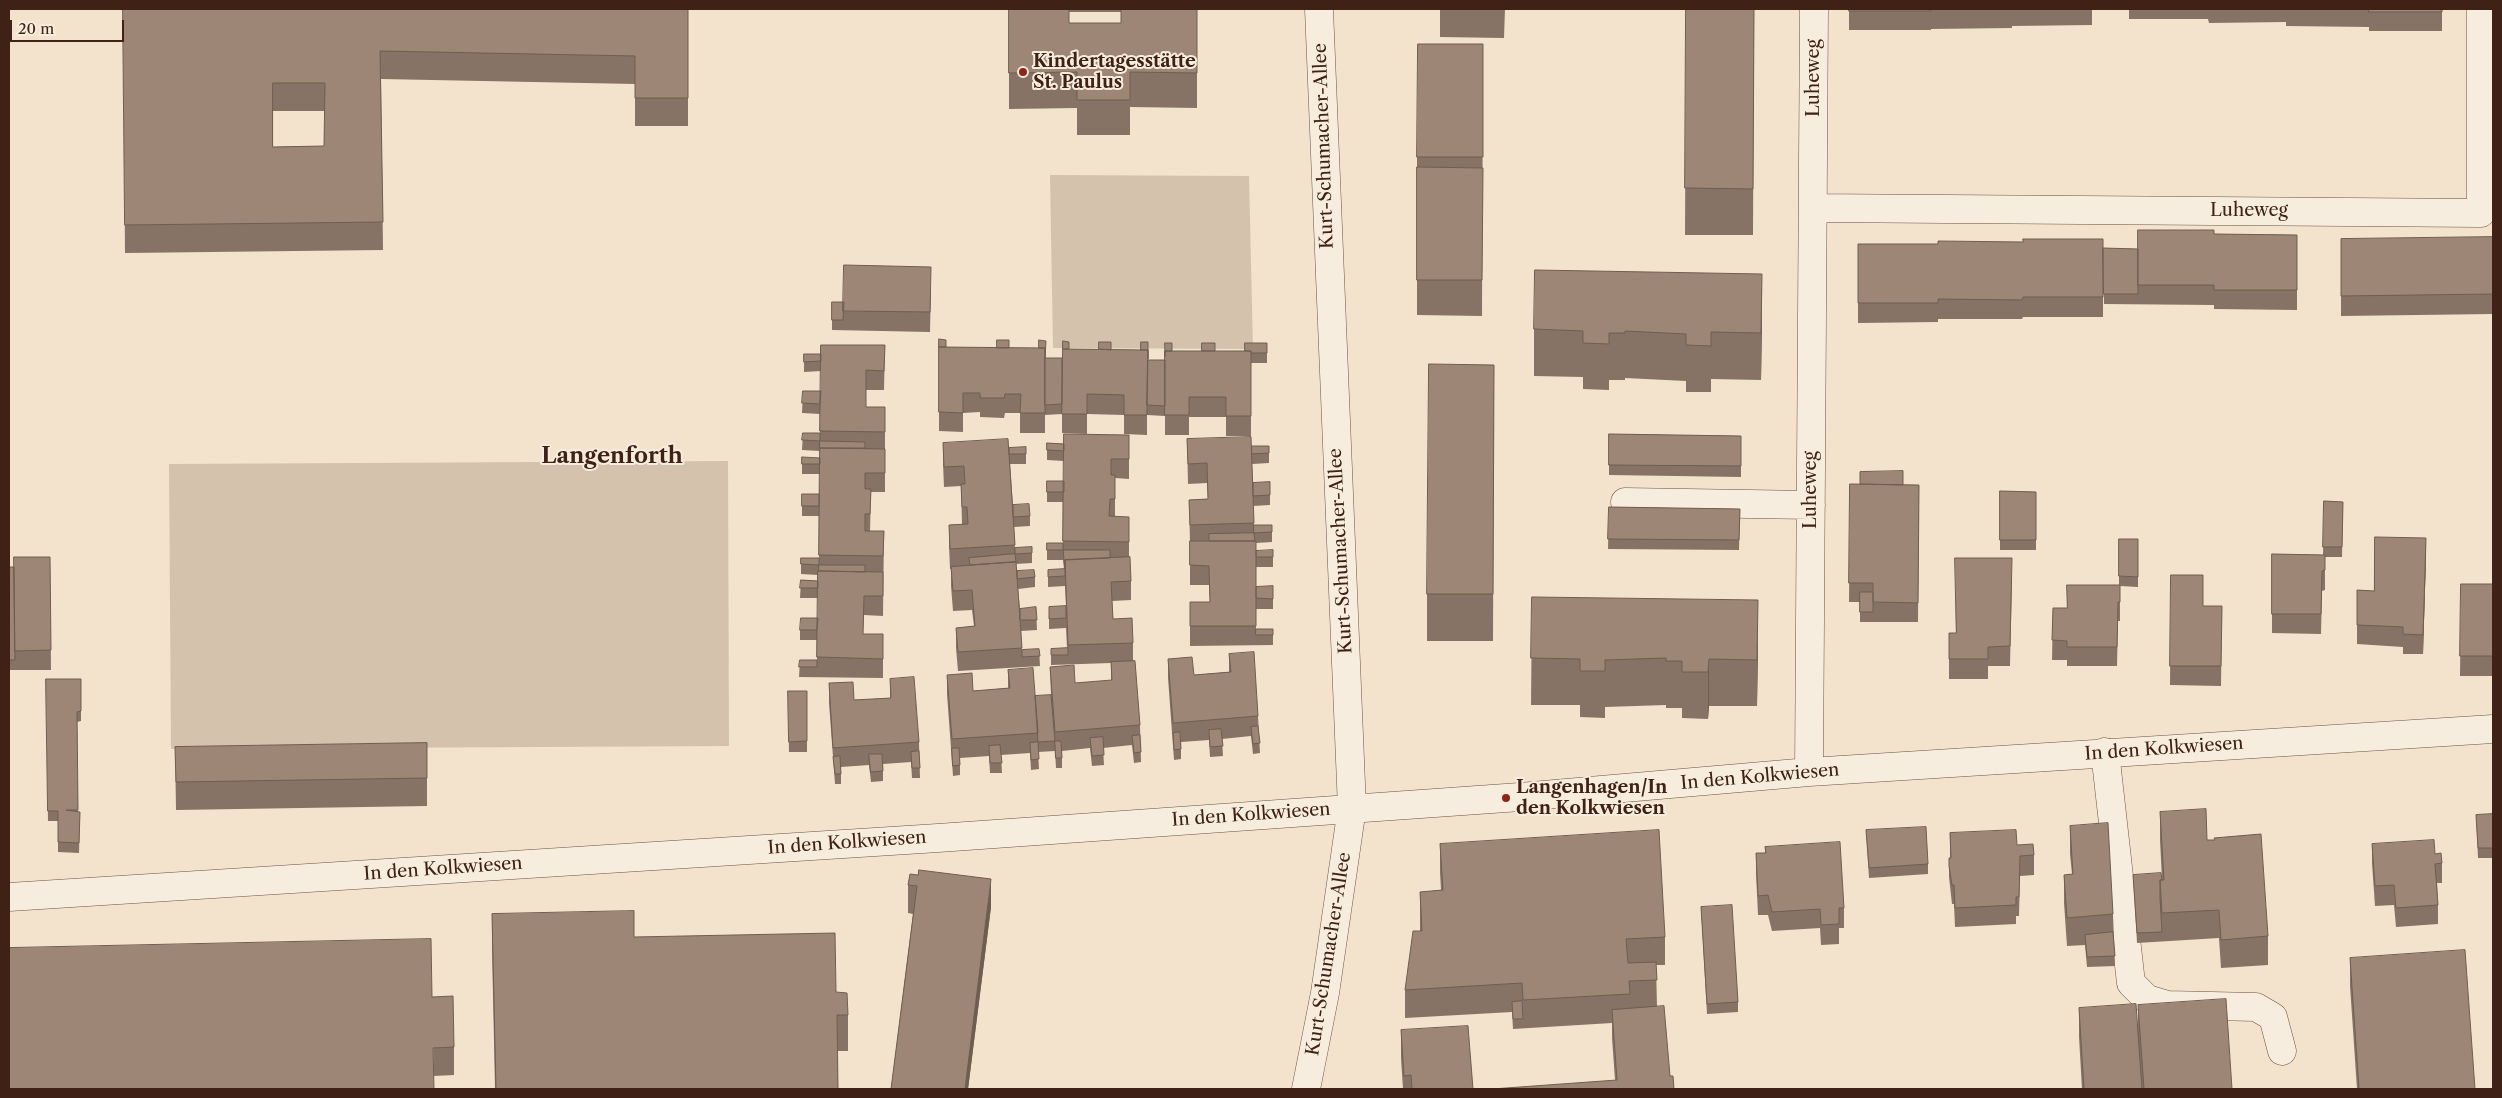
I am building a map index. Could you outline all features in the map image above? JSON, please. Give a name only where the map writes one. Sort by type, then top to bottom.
[{"type":"street","name":"Kurt-Schumacher-Allee","points":[[1306,1089],[1325,993],[1352,808],[1319,9]]},
{"type":"street","name":"Luheweg","points":[[1809,772],[1814,9]]},
{"type":"street","name":"Luheweg","points":[[1813,208],[2487,213],[2481,9]]},
{"type":"street","points":[[1625,502],[1811,505]]},
{"type":"street","name":"In den Kolkwiesen","points":[[9,897],[938,838],[1520,797],[1809,772],[2493,729]]},
{"type":"street","points":[[2105,752],[2131,984],[2147,999],[2167,1005],[2256,1007],[2273,1017],[2282,1051]]},
{"type":"shaded area","points":[[1050,175],[1249,176],[1253,349],[1053,348]]},
{"type":"shaded area","points":[[728,461],[729,746],[171,749],[169,464]]},
{"type":"building","points":[[123,9],[688,9],[688,98],[635,98],[635,56],[380,51],[383,222],[125,225]],"holes":[[[273,83],[325,83],[324,146],[273,147]]]},
{"type":"building","points":[[1009,9],[1069,9],[1069,23],[1121,23],[1121,9],[1197,9],[1197,73],[1130,72],[1130,100],[1077,100],[1077,72],[1009,73]]},
{"type":"building","points":[[1686,9],[1754,9],[1753,189],[1685,188]]},
{"type":"building","points":[[1849,9],[1931,9],[1931,11],[1849,11]]},
{"type":"building","points":[[2369,9],[2442,9],[2442,12],[2369,12]]},
{"type":"building","points":[[1418,44],[1483,44],[1483,157],[1417,157]]},
{"type":"building","points":[[1417,167],[1483,168],[1482,280],[1417,280]]},
{"type":"building","points":[[2138,230],[2214,230],[2214,234],[2297,235],[2297,290],[2214,290],[2214,285],[2138,285]]},
{"type":"building","points":[[2493,237],[2493,294],[2341,296],[2341,239]]},
{"type":"building","points":[[2023,239],[2103,239],[2103,297],[2023,297],[2022,300],[1938,299],[1938,303],[1858,303],[1858,244],[1938,244],[1938,241],[2023,242]]},
{"type":"building","points":[[2103,248],[2138,249],[2138,294],[2104,294]]},
{"type":"building","points":[[844,265],[931,267],[930,312],[843,311]]},
{"type":"building","points":[[1535,270],[1762,274],[1761,333],[1711,332],[1711,346],[1686,345],[1686,334],[1625,331],[1625,333],[1609,333],[1609,344],[1583,343],[1583,331],[1534,329]]},
{"type":"building","points":[[832,302],[844,302],[843,320],[832,320]]},
{"type":"building","points":[[939,339],[946,340],[946,347],[939,347]]},
{"type":"building","points":[[997,340],[1009,340],[1009,348],[997,348]]},
{"type":"building","points":[[1039,340],[1046,341],[1045,358],[1045,348],[1039,348]]},
{"type":"building","points":[[1063,341],[1069,342],[1069,349],[1063,349]]},
{"type":"building","points":[[1099,342],[1111,342],[1111,350],[1099,349]]},
{"type":"building","points":[[1141,342],[1148,342],[1148,350],[1141,350]]},
{"type":"building","points":[[1165,343],[1172,343],[1172,351],[1165,351]]},
{"type":"building","points":[[1202,343],[1215,343],[1215,351],[1202,351]]},
{"type":"building","points":[[1245,343],[1267,343],[1267,353],[1245,351]]},
{"type":"building","points":[[821,345],[885,345],[884,371],[866,370],[866,407],[885,407],[885,432],[820,431]]},
{"type":"building","points":[[939,347],[1045,348],[1045,413],[1020,413],[1021,394],[1005,394],[1004,398],[980,398],[980,393],[963,393],[963,413],[939,412]]},
{"type":"building","points":[[1063,349],[1148,350],[1147,415],[1124,415],[1124,395],[1087,394],[1087,414],[1062,414]]},
{"type":"building","points":[[1165,351],[1251,351],[1251,416],[1226,416],[1226,397],[1189,397],[1189,415],[1165,415]]},
{"type":"building","points":[[804,354],[821,354],[821,361],[804,362]]},
{"type":"building","points":[[1045,358],[1062,358],[1062,404],[1045,405]]},
{"type":"building","points":[[1148,360],[1165,360],[1165,406],[1147,405]]},
{"type":"building","points":[[1429,364],[1494,365],[1493,594],[1427,594]]},
{"type":"building","points":[[803,391],[821,391],[820,404],[802,403]]},
{"type":"building","points":[[803,433],[820,433],[820,441],[802,440]]},
{"type":"building","points":[[1064,434],[1129,435],[1129,459],[1111,459],[1111,475],[1115,475],[1115,499],[1110,499],[1109,516],[1129,517],[1129,542],[1063,541]]},
{"type":"building","points":[[1609,434],[1741,436],[1741,466],[1609,465]]},
{"type":"building","points":[[1251,437],[1254,523],[1190,525],[1189,500],[1208,499],[1207,463],[1188,464],[1187,439]]},
{"type":"building","points":[[1008,439],[1015,545],[950,549],[949,525],[968,524],[967,507],[962,507],[961,484],[965,484],[964,466],[944,467],[943,443]]},
{"type":"building","points":[[820,441],[865,442],[865,448],[820,448]]},
{"type":"building","points":[[1047,443],[1064,444],[1064,451],[1047,450]]},
{"type":"building","points":[[1252,446],[1269,446],[1269,453],[1252,454]]},
{"type":"building","points":[[1026,447],[1026,454],[1009,454],[1009,448]]},
{"type":"building","points":[[820,448],[885,449],[885,473],[865,473],[865,489],[871,489],[870,514],[865,514],[865,531],[884,531],[883,556],[819,555]]},
{"type":"building","points":[[802,457],[820,458],[820,464],[802,464]]},
{"type":"building","points":[[1903,471],[1903,485],[1860,484],[1860,472]]},
{"type":"building","points":[[1047,481],[1064,481],[1064,492],[1047,492]]},
{"type":"building","points":[[1270,482],[1270,495],[1253,496],[1253,483]]},
{"type":"building","points":[[1850,484],[1919,485],[1918,603],[1873,602],[1873,583],[1849,583]]},
{"type":"building","points":[[2000,491],[2036,492],[2036,540],[2000,540]]},
{"type":"building","points":[[802,494],[819,494],[819,506],[802,506]]},
{"type":"building","points":[[2324,501],[2343,502],[2342,547],[2323,547]]},
{"type":"building","points":[[1029,504],[1030,516],[1013,517],[1013,505]]},
{"type":"building","points":[[1609,507],[1740,509],[1739,540],[1608,539]]},
{"type":"building","points":[[1254,525],[1272,525],[1272,532],[1254,533]]},
{"type":"building","points":[[1254,533],[1255,541],[1209,541],[1209,534]]},
{"type":"building","points":[[2375,537],[2426,538],[2423,635],[2403,634],[2403,627],[2357,625],[2357,590],[2374,591]]},
{"type":"building","points":[[2119,539],[2138,539],[2138,577],[2119,576]]},
{"type":"building","points":[[1190,541],[1256,541],[1256,626],[1190,626],[1190,602],[1210,602],[1209,566],[1190,565]]},
{"type":"building","points":[[1047,543],[1063,543],[1063,550],[1047,550]]},
{"type":"building","points":[[1032,547],[1032,553],[1015,554],[1015,548]]},
{"type":"building","points":[[1063,550],[1110,550],[1110,558],[1065,560],[1065,569]]},
{"type":"building","points":[[1273,550],[1273,557],[1256,557],[1256,551]]},
{"type":"building","points":[[1015,554],[1016,562],[970,565],[969,558]]},
{"type":"building","points":[[2272,554],[2325,555],[2325,570],[2322,571],[2321,614],[2272,614]]},
{"type":"building","points":[[14,557],[50,557],[51,650],[15,651]]},
{"type":"building","points":[[1130,557],[1131,581],[1111,582],[1113,619],[1132,618],[1133,643],[1068,645],[1065,560]]},
{"type":"building","points":[[801,558],[819,558],[819,565],[801,564]]},
{"type":"building","points":[[1955,558],[2012,558],[2010,646],[1988,647],[1988,659],[1949,659],[1949,633],[1956,633]]},
{"type":"building","points":[[1016,562],[1022,648],[958,652],[956,628],[975,626],[972,590],[953,591],[951,567]]},
{"type":"building","points":[[819,565],[865,565],[865,572],[819,571]]},
{"type":"building","points":[[9,567],[14,567],[15,660],[9,660]]},
{"type":"building","points":[[1065,569],[1065,576],[1048,577],[1048,570]]},
{"type":"building","points":[[1034,570],[1035,577],[1017,579],[1017,571]]},
{"type":"building","points":[[818,571],[883,572],[883,596],[864,596],[863,634],[883,634],[883,659],[817,657]]},
{"type":"building","points":[[2171,575],[2203,575],[2203,606],[2222,606],[2221,666],[2170,666]]},
{"type":"building","points":[[801,580],[818,581],[818,588],[800,588]]},
{"type":"building","points":[[2461,584],[2493,584],[2493,656],[2460,656]]},
{"type":"building","points":[[2067,585],[2120,585],[2117,647],[2067,647],[2067,641],[2052,640],[2053,608],[2067,608]]},
{"type":"building","points":[[1273,586],[1273,599],[1256,598],[1256,587]]},
{"type":"building","points":[[1860,592],[1873,592],[1873,612],[1860,612]]},
{"type":"building","points":[[1532,597],[1758,600],[1757,660],[1709,659],[1708,672],[1682,672],[1682,661],[1666,661],[1666,658],[1605,660],[1605,671],[1580,671],[1580,659],[1531,658]]},
{"type":"building","points":[[1066,606],[1066,618],[1049,619],[1049,607]]},
{"type":"building","points":[[1036,607],[1037,620],[1020,620],[1020,609]]},
{"type":"building","points":[[801,618],[818,618],[817,630],[800,630]]},
{"type":"building","points":[[1256,629],[1273,629],[1273,635],[1256,635]]},
{"type":"building","points":[[1068,648],[1068,655],[1051,655],[1051,649]]},
{"type":"building","points":[[1039,649],[1040,656],[1022,657],[1022,650]]},
{"type":"building","points":[[1254,652],[1258,716],[1173,723],[1168,659],[1192,657],[1194,675],[1231,672],[1229,654]]},
{"type":"building","points":[[800,660],[817,660],[817,667],[799,667]]},
{"type":"building","points":[[1135,661],[1140,725],[1055,732],[1050,667],[1074,665],[1075,683],[1112,680],[1111,662]]},
{"type":"building","points":[[1033,668],[1038,733],[952,739],[947,675],[972,673],[973,691],[1010,688],[1008,670]]},
{"type":"building","points":[[914,677],[919,742],[833,748],[829,683],[853,682],[854,700],[891,698],[890,679]]},
{"type":"building","points":[[46,679],[81,679],[81,711],[77,712],[78,810],[66,810],[80,812],[79,843],[58,842],[58,811],[48,811]]},
{"type":"building","points":[[788,691],[807,691],[807,741],[789,742]]},
{"type":"building","points":[[1051,695],[1055,741],[1038,742],[1035,696]]},
{"type":"building","points":[[1258,726],[1260,743],[1253,744],[1251,727]]},
{"type":"building","points":[[1221,729],[1223,746],[1210,747],[1209,730]]},
{"type":"building","points":[[1180,732],[1181,749],[1174,750],[1173,733]]},
{"type":"building","points":[[1140,735],[1141,752],[1134,753],[1132,736]]},
{"type":"building","points":[[1103,737],[1104,755],[1092,756],[1090,738]]},
{"type":"building","points":[[1055,741],[1061,741],[1062,758],[1056,758]]},
{"type":"building","points":[[1038,742],[1039,759],[1031,760],[1030,743]]},
{"type":"building","points":[[427,743],[427,778],[176,782],[175,747]]},
{"type":"building","points":[[1000,745],[1002,763],[990,763],[989,746]]},
{"type":"building","points":[[952,748],[959,748],[960,765],[953,766]]},
{"type":"building","points":[[919,751],[920,768],[912,768],[911,752]]},
{"type":"building","points":[[869,754],[882,754],[883,771],[871,772]]},
{"type":"building","points":[[840,756],[841,774],[835,774],[833,757]]},
{"type":"building","points":[[2206,809],[2207,840],[2261,834],[2268,936],[2221,940],[2219,910],[2162,913],[2160,880],[2164,880],[2160,812]]},
{"type":"building","points":[[2493,814],[2493,848],[2478,848],[2476,815]]},
{"type":"building","points":[[2108,823],[2113,914],[2067,918],[2064,875],[2073,874],[2070,826]]},
{"type":"building","points":[[1926,827],[1928,864],[1869,868],[1866,830]]},
{"type":"building","points":[[1659,830],[1665,937],[1626,939],[1628,963],[1656,962],[1657,980],[1629,981],[1630,994],[1523,1000],[1522,983],[1405,990],[1413,931],[1422,931],[1420,892],[1443,890],[1440,844]]},
{"type":"building","points":[[2016,830],[2017,845],[2033,844],[2034,855],[2020,856],[2019,897],[2016,897],[2016,905],[1955,908],[1954,885],[1952,885],[1949,866],[1949,858],[1951,858],[1950,833]]},
{"type":"building","points":[[2434,840],[2435,854],[2441,853],[2442,863],[2435,864],[2438,905],[2396,908],[2394,885],[2375,886],[2372,844]]},
{"type":"building","points":[[1840,842],[1844,908],[1839,908],[1839,924],[1821,925],[1820,909],[1772,912],[1768,895],[1758,896],[1756,853],[1766,853],[1765,847]]},
{"type":"building","points":[[919,870],[991,879],[965,1089],[891,1089],[917,886],[908,885],[910,874],[918,875]]},
{"type":"building","points":[[2161,873],[2162,932],[2137,933],[2133,875]]},
{"type":"building","points":[[1732,905],[1738,1002],[1707,1004],[1701,907]]},
{"type":"building","points":[[634,911],[634,937],[835,933],[836,992],[847,993],[848,1015],[837,1015],[838,1089],[496,1089],[492,914]]},
{"type":"building","points":[[2113,932],[2115,956],[2087,957],[2085,935]]},
{"type":"building","points":[[431,939],[432,997],[453,996],[454,1047],[433,1048],[434,1089],[9,1089],[9,948]]},
{"type":"building","points":[[2465,950],[2475,1089],[2359,1089],[2350,958]]},
{"type":"building","points":[[2226,999],[2232,1089],[2144,1089],[2138,1005]]},
{"type":"building","points":[[1522,1001],[1523,1019],[1513,1019],[1512,1002]]},
{"type":"building","points":[[2136,1004],[2142,1089],[2084,1089],[2079,1008]]},
{"type":"building","points":[[1664,1006],[1670,1076],[1673,1076],[1674,1089],[1492,1089],[1617,1080],[1612,1010]]},
{"type":"building","points":[[1468,1026],[1473,1089],[1412,1089],[1411,1075],[1404,1076],[1401,1030]]},
{"type":"place","name":"Kindertagesstätte St. Paulus","points":[[1023,72]]},
{"type":"place","name":"Langenhagen/In den Kolkwiesen","points":[[1506,798]]},
{"type":"district","name":"Langenforth","points":[[612,457]]}]
